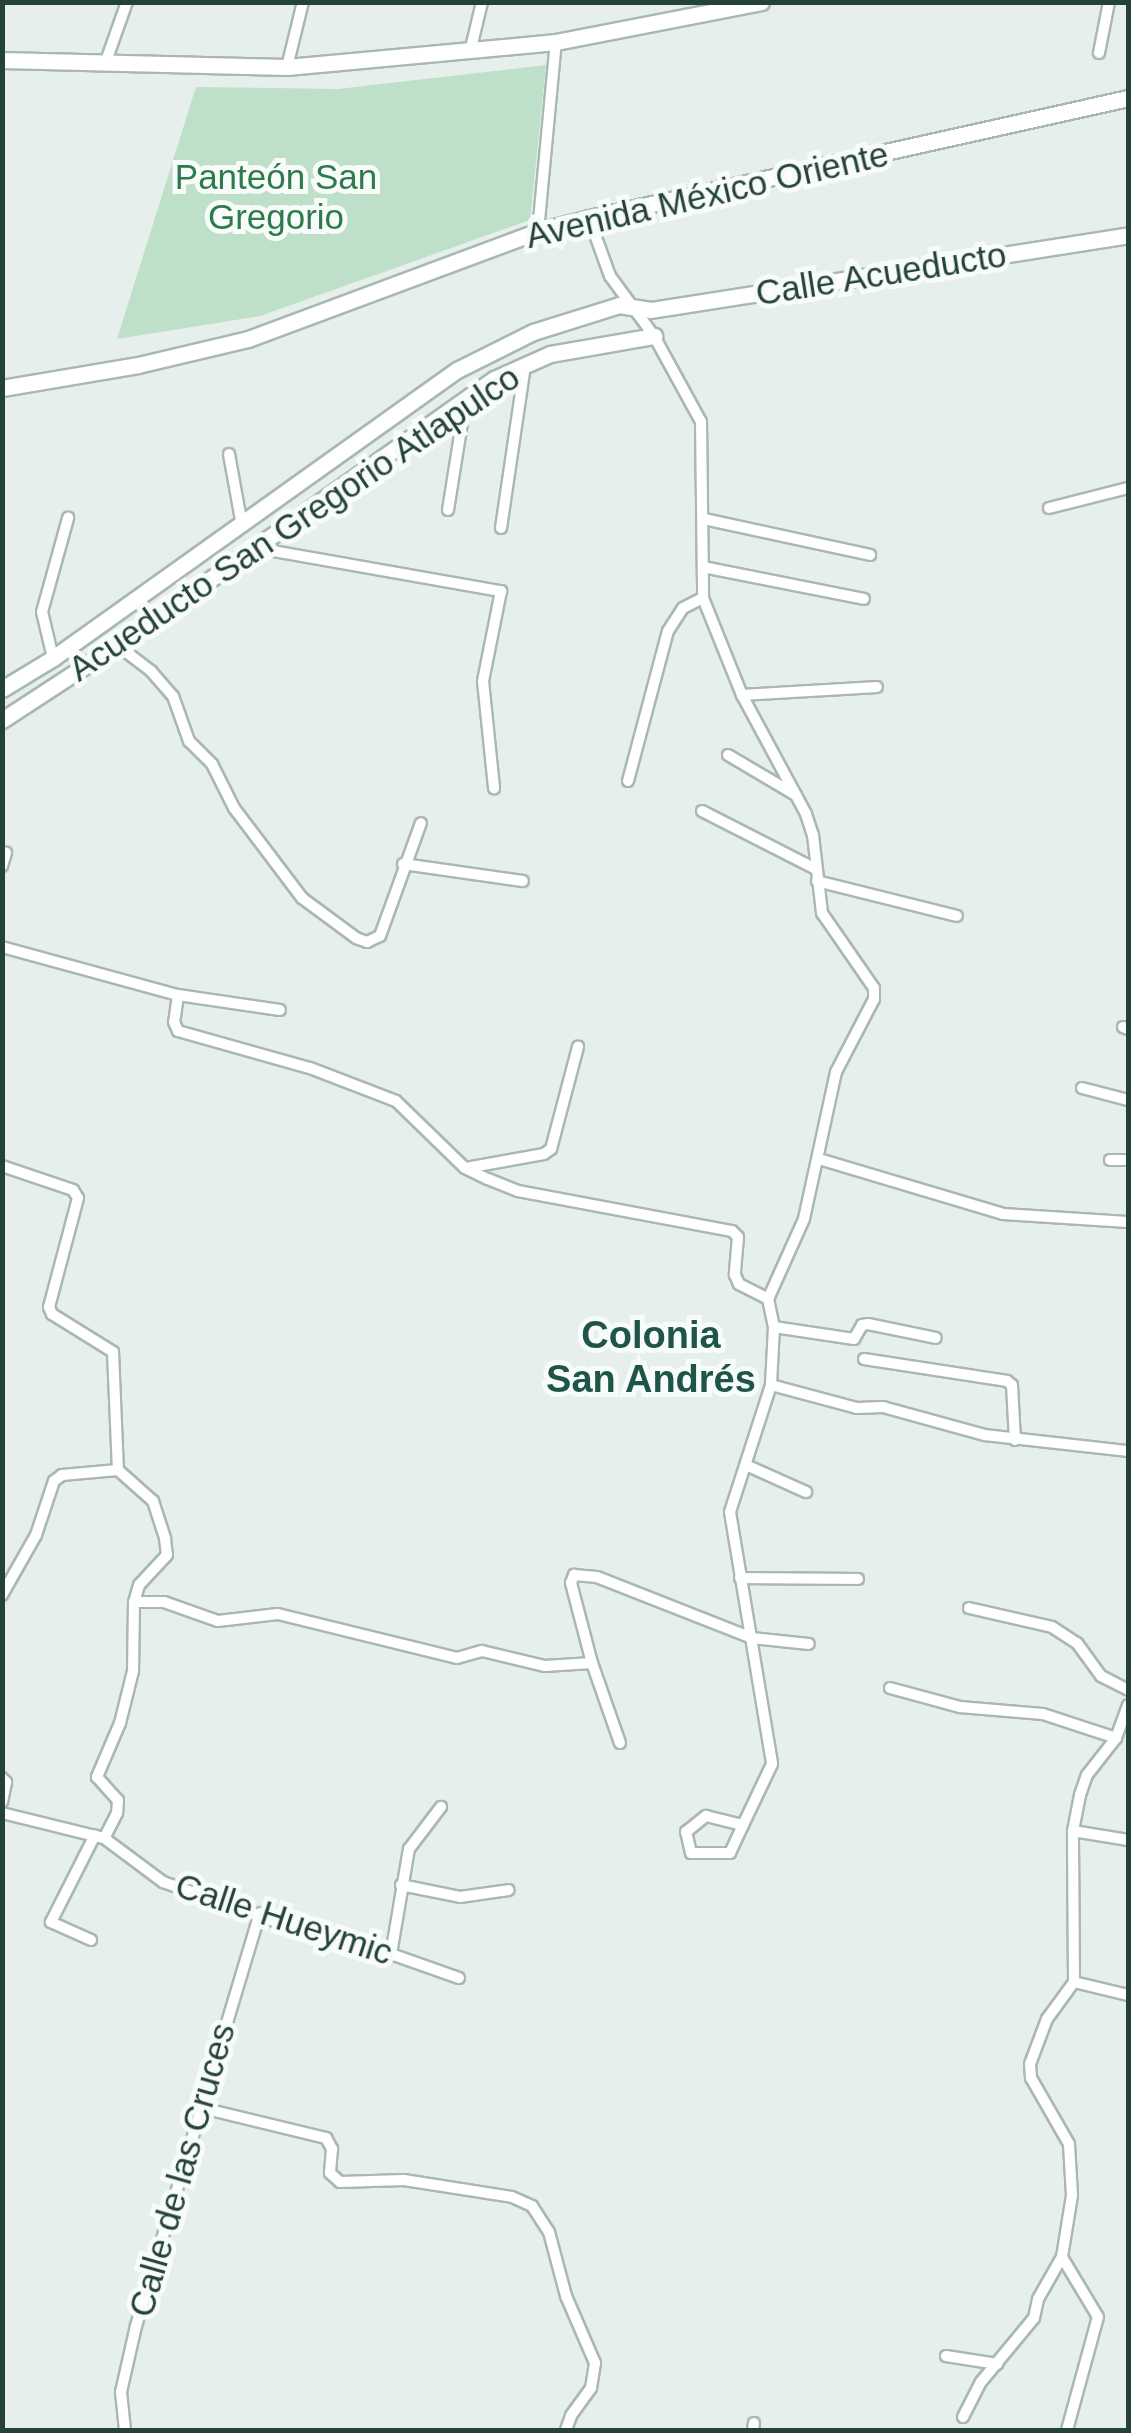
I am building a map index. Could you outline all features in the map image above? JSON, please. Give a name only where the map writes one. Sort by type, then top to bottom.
[{"type":"street","points":[[105,66],[127,2]]},
{"type":"street","points":[[287,67],[303,2]]},
{"type":"street","points":[[470,53],[482,2]]},
{"type":"street","points":[[2,60],[105,66],[287,67],[556,42],[761,2]]},
{"type":"street","points":[[1099,53],[1109,2]]},
{"type":"street","points":[[538,231],[556,42]]},
{"type":"street","name":"Avenida México Oriente","points":[[2,388],[138,365],[248,339],[538,231],[588,218],[1128,98]]},
{"type":"street","points":[[588,218],[598,252],[654,336],[700,422],[704,598],[742,694],[798,796],[814,835],[822,913],[874,988],[874,999],[836,1072],[804,1219],[768,1299],[774,1327],[771,1386],[730,1512],[772,1764],[744,1824],[730,1853],[691,1853],[686,1832],[706,1816],[744,1824]]},
{"type":"street","name":"Calle Acueducto","points":[[633,308],[651,310],[1128,236]]},
{"type":"street","name":"Acueducto San Gregorio Atlapulco","points":[[2,688],[53,658],[241,520],[482,355],[582,314],[619,306],[633,308]]},
{"type":"street","name":"Acueducto San Gregorio Atlapulco","points":[[2,720],[118,645],[466,396],[524,365],[570,349],[654,336]]},
{"type":"street","points":[[501,528],[524,365]]},
{"type":"street","points":[[448,510],[466,396]]},
{"type":"street","points":[[230,454],[241,520]]},
{"type":"street","points":[[1048,508],[1128,488]]},
{"type":"street","points":[[53,658],[42,612],[68,518]]},
{"type":"street","points":[[704,519],[870,555]]},
{"type":"street","points":[[256,548],[501,590],[483,681],[494,788]]},
{"type":"street","points":[[704,567],[864,599]]},
{"type":"street","points":[[628,781],[668,631],[684,608],[704,598]]},
{"type":"street","points":[[118,645],[151,670],[173,696],[189,742],[212,764],[243,820],[302,898],[356,938],[374,941],[380,936],[421,823]]},
{"type":"street","points":[[742,694],[877,687]]},
{"type":"street","points":[[728,755],[798,796]]},
{"type":"street","points":[[702,811],[816,875],[958,916]]},
{"type":"street","points":[[2,866],[6,853]]},
{"type":"street","points":[[403,864],[524,881]]},
{"type":"street","points":[[2,947],[178,995],[280,1010]]},
{"type":"street","points":[[178,995],[174,1022],[178,1031],[191,1038],[310,1068],[396,1101],[466,1168],[518,1191],[732,1231],[738,1237],[735,1275],[739,1284],[747,1292],[768,1299]]},
{"type":"street","points":[[466,1168],[544,1154],[551,1149],[578,1047]]},
{"type":"street","points":[[1082,1088],[1128,1100]]},
{"type":"street","points":[[818,1159],[1003,1214],[1128,1222]]},
{"type":"street","points":[[1110,1160],[1128,1160]]},
{"type":"street","points":[[2,1166],[73,1190],[78,1198],[49,1307],[52,1314],[114,1352],[118,1470],[153,1502],[161,1516],[167,1555],[139,1585],[134,1602],[133,1671],[120,1723],[97,1778],[118,1800],[118,1813],[51,1922],[91,1940]]},
{"type":"street","points":[[774,1327],[854,1339],[862,1326],[868,1324],[936,1338]]},
{"type":"street","points":[[864,1359],[1007,1381],[1012,1385],[1016,1440]]},
{"type":"street","points":[[771,1386],[1016,1440],[1128,1451]]},
{"type":"street","points":[[746,1465],[806,1492]]},
{"type":"street","points":[[2,1595],[36,1535],[54,1481],[62,1475],[118,1470]]},
{"type":"street","points":[[620,1743],[592,1663],[571,1583],[582,1573],[752,1638],[809,1644]]},
{"type":"street","points":[[740,1578],[858,1579]]},
{"type":"street","points":[[134,1602],[164,1602],[218,1620],[278,1614],[457,1658],[482,1651],[545,1666],[592,1663]]},
{"type":"street","points":[[969,1608],[1052,1627],[1077,1644],[1101,1676],[1128,1690]]},
{"type":"street","points":[[890,1688],[960,1707],[1043,1714],[1116,1738]]},
{"type":"street","points":[[963,2417],[997,2364],[1034,2318],[1038,2298],[1062,2258],[1072,2194],[1072,2160],[1064,2132],[1031,2078],[1032,2052],[1047,2019],[1074,1982],[1073,1831],[1087,1775],[1116,1738],[1128,1705]]},
{"type":"street","points":[[2,1778],[6,1782],[2,1802]]},
{"type":"street","points":[[391,1954],[409,1849],[442,1808]]},
{"type":"street","name":"Calle Hueymic","points":[[2,1814],[100,1837],[163,1882],[369,1954],[391,1954],[459,1978]]},
{"type":"street","points":[[1073,1831],[1128,1840]]},
{"type":"street","points":[[401,1885],[460,1897],[509,1890]]},
{"type":"street","name":"Calle de las Cruces","points":[[125,2430],[121,2410],[125,2374],[260,1913]]},
{"type":"street","points":[[1074,1982],[1128,1995]]},
{"type":"street","points":[[202,2108],[326,2138],[332,2149],[330,2173],[340,2182],[404,2180],[512,2197],[532,2206],[549,2232],[566,2296],[595,2362],[592,2388],[571,2416],[566,2430]]},
{"type":"street","points":[[1062,2258],[1098,2317],[1067,2430]]},
{"type":"street","points":[[946,2356],[997,2364]]},
{"type":"green space","name":"Panteón San Gregorio","points":[[546,65],[530,220],[260,316],[117,339],[196,87],[338,89]]},
{"type":"district","name":"Colonia San Andrés","points":[[651,1358]]}]
